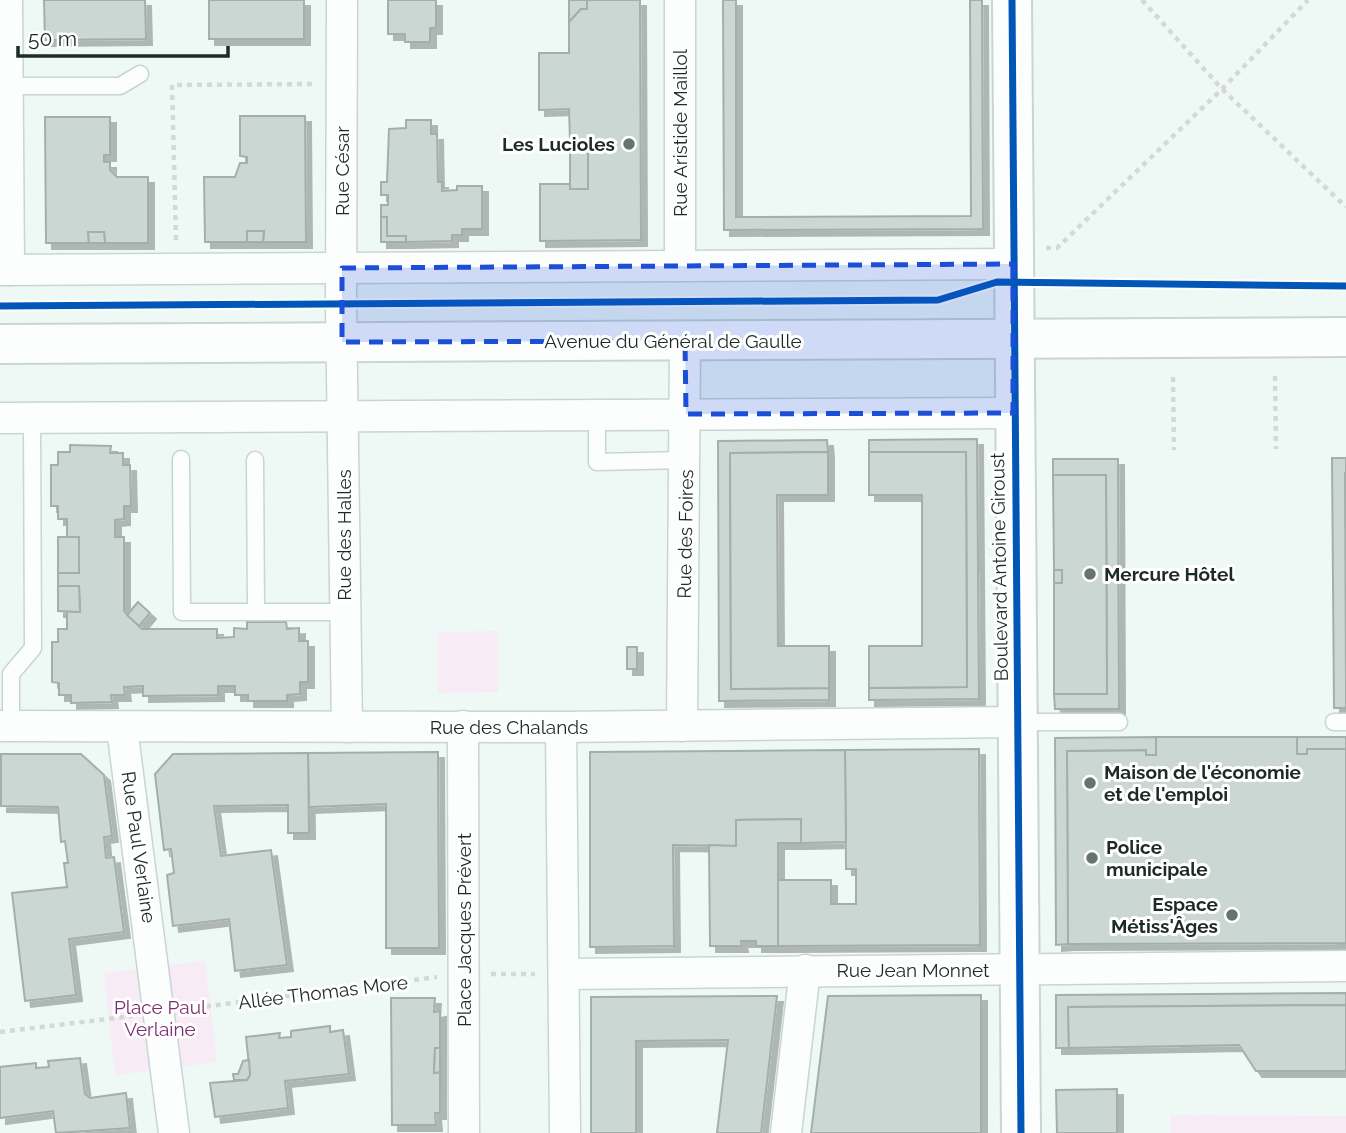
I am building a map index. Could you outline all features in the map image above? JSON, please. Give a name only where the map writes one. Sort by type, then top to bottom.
[{"type":"main road","name":"Boulevard Antoine Giroust","points":[[1012,0],[1028,256],[1013,339],[1021,1133]]},
{"type":"main road","name":"Avenue du Général de Gaulle","points":[[0,344],[1346,337]]},
{"type":"street","points":[[7,0],[3,86],[4,270],[680,266],[1028,256]]},
{"type":"street","name":"Rue César","points":[[342,0],[342,342]]},
{"type":"street","name":"Rue Aristide Maillol","points":[[680,0],[680,266]]},
{"type":"street","name":"Rue des Foires","points":[[682,726],[685,341]]},
{"type":"street","name":"Rue des Halles","points":[[342,342],[347,727]]},
{"type":"street","points":[[0,418],[1013,413]]},
{"type":"street","name":"Rue des Chalands","points":[[6,726],[561,727],[1017,722]]},
{"type":"street","name":"Place Jacques Prévert","points":[[463,726],[464,1133]]},
{"type":"street","points":[[561,727],[565,1133]]},
{"type":"street","name":"Rue Paul Verlaine","points":[[122,728],[160,1012]]},
{"type":"street","name":"Rue Jean Monnet","points":[[564,974],[1346,966]]},
{"type":"street","points":[[786,1133],[805,970]]},
{"type":"street","points":[[160,1012],[174,1133]]},
{"type":"lane","points":[[3,86],[120,86],[140,74]]},
{"type":"lane","points":[[597,415],[597,462],[686,460]]},
{"type":"lane","points":[[6,726],[11,674],[33,648],[32,418]]},
{"type":"lane","points":[[181,459],[182,612],[344,612]]},
{"type":"lane","points":[[255,460],[256,612]]},
{"type":"lane","points":[[1017,722],[1119,722]]},
{"type":"path","points":[[1142,0],[1222,89],[1346,206]]},
{"type":"path","points":[[1028,256],[1057,248],[1222,89],[1308,0]]},
{"type":"path","points":[[176,268],[172,85],[342,84]]},
{"type":"path","points":[[1275,376],[1276,449]]},
{"type":"path","points":[[1173,377],[1174,450]]},
{"type":"highlighted area","points":[[1013,264],[1013,413],[686,414],[685,341],[342,342],[342,268]]},
{"type":"green space","points":[[498,631],[498,692],[438,693],[438,632]]},
{"type":"green space","name":"Place Paul Verlaine","points":[[205,961],[217,1062],[115,1075],[104,973]]},
{"type":"green space","points":[[1171,1115],[1346,1116],[1346,1133],[1171,1133]]},
{"type":"building","points":[[44,0],[145,0],[146,39],[45,40]]},
{"type":"building","points":[[209,0],[304,0],[304,39],[209,39]]},
{"type":"building","points":[[388,0],[436,0],[436,28],[430,28],[430,42],[405,42],[405,34],[388,34]]},
{"type":"building","points":[[569,0],[587,0],[587,9],[581,9],[569,22]]},
{"type":"building","points":[[587,0],[640,0],[641,240],[540,241],[540,184],[570,184],[570,189],[588,189],[588,153],[581,153],[570,140],[569,109],[539,110],[539,53],[569,53],[569,22],[581,9],[587,9]]},
{"type":"building","points":[[723,0],[736,0],[736,217],[971,216],[970,0],[982,0],[983,229],[724,230]]},
{"type":"building","points":[[240,116],[305,116],[306,242],[263,242],[264,231],[247,231],[247,242],[205,242],[204,177],[235,177],[240,163],[247,163],[247,157],[240,156]]},
{"type":"building","points":[[45,117],[110,117],[110,155],[104,155],[104,162],[110,162],[110,170],[117,177],[148,177],[148,243],[105,243],[104,232],[88,232],[89,243],[46,243]]},
{"type":"building","points":[[406,120],[431,120],[431,134],[437,134],[438,182],[442,182],[442,191],[457,190],[457,186],[482,186],[482,229],[462,229],[462,235],[452,235],[452,241],[406,242],[406,236],[387,236],[387,217],[381,217],[381,205],[388,205],[388,195],[381,195],[381,182],[387,182],[389,129],[406,128]]},
{"type":"building","points":[[570,140],[581,153],[588,153],[588,189],[570,189]]},
{"type":"building","points":[[381,217],[387,217],[387,236],[406,236],[406,242],[381,242]]},
{"type":"building","points":[[247,231],[264,231],[263,242],[247,242]]},
{"type":"building","points":[[88,232],[104,232],[105,243],[89,243]]},
{"type":"building","points":[[977,439],[979,699],[869,700],[869,688],[967,687],[966,452],[869,452],[869,440]]},
{"type":"building","points":[[827,440],[828,452],[730,453],[731,689],[829,688],[829,700],[719,701],[718,441]]},
{"type":"building","points":[[70,445],[111,446],[110,453],[123,453],[123,465],[130,465],[131,506],[124,506],[124,519],[115,520],[115,537],[124,537],[124,611],[142,629],[217,629],[217,638],[234,637],[234,628],[247,629],[247,622],[286,622],[287,629],[299,628],[299,641],[308,641],[308,682],[300,682],[300,694],[287,695],[287,701],[248,701],[248,695],[235,695],[235,686],[218,686],[218,695],[143,696],[143,686],[124,687],[125,695],[111,695],[112,702],[71,703],[71,695],[59,695],[59,683],[52,682],[52,642],[58,642],[58,629],[67,629],[67,611],[80,612],[79,586],[58,586],[58,573],[79,573],[79,537],[67,537],[67,519],[58,519],[58,506],[51,506],[51,465],[58,465],[58,452],[70,452]]},
{"type":"building","points":[[828,452],[828,495],[777,495],[778,646],[829,646],[829,688],[731,689],[730,453]]},
{"type":"building","points":[[869,452],[966,452],[967,687],[869,688],[869,646],[922,646],[922,495],[869,495]]},
{"type":"building","points":[[1332,458],[1346,458],[1346,708],[1334,708]]},
{"type":"building","points":[[1053,459],[1118,459],[1119,709],[1055,709],[1054,694],[1107,694],[1106,475],[1053,475]]},
{"type":"building","points":[[1345,473],[1346,473],[1346,692]]},
{"type":"building","points":[[1053,475],[1106,475],[1107,694],[1054,694],[1054,583],[1062,583],[1062,570],[1054,570]]},
{"type":"building","points":[[58,537],[79,537],[79,573],[58,573]]},
{"type":"building","points":[[1054,570],[1062,570],[1062,583],[1054,583]]},
{"type":"building","points":[[58,586],[79,586],[80,612],[58,611]]},
{"type":"building","points":[[138,602],[150,613],[139,626],[127,615]]},
{"type":"building","points":[[627,647],[637,647],[637,669],[627,669]]},
{"type":"building","points":[[1156,737],[1297,737],[1297,754],[1307,754],[1307,749],[1346,749],[1346,943],[1068,944],[1067,751],[1146,750],[1146,755],[1156,755]]},
{"type":"building","points":[[1156,737],[1156,755],[1146,755],[1146,750],[1067,751],[1068,944],[1056,945],[1055,738]]},
{"type":"building","points":[[1297,737],[1346,737],[1346,749],[1307,749],[1307,754],[1297,754]]},
{"type":"building","points":[[979,749],[980,945],[778,946],[778,880],[831,880],[831,904],[856,904],[856,869],[846,869],[845,750]]},
{"type":"building","points":[[845,750],[846,842],[801,843],[801,819],[736,820],[736,846],[673,845],[674,946],[590,947],[590,752]]},
{"type":"building","points":[[438,752],[439,948],[386,948],[386,804],[309,807],[308,753]]},
{"type":"building","points":[[308,753],[309,833],[288,833],[288,805],[214,806],[221,856],[271,850],[287,965],[235,971],[229,919],[173,926],[167,875],[174,873],[171,849],[164,850],[155,774],[173,754]]},
{"type":"building","points":[[1,754],[81,754],[104,775],[112,836],[104,837],[106,858],[114,857],[124,932],[69,939],[76,995],[25,1001],[12,893],[67,887],[64,863],[68,863],[65,841],[61,842],[58,807],[1,806]]},
{"type":"building","points":[[801,819],[801,843],[778,843],[778,946],[756,946],[756,941],[741,941],[742,946],[710,946],[709,845],[736,846],[736,820]]},
{"type":"building","points":[[1346,993],[1346,1005],[1068,1007],[1069,1048],[1056,1048],[1056,995]]},
{"type":"building","points":[[981,995],[981,1133],[811,1133],[828,996]]},
{"type":"building","points":[[777,996],[761,1133],[717,1133],[728,1040],[636,1041],[636,1133],[591,1133],[591,997]]},
{"type":"building","points":[[391,998],[435,998],[434,1012],[440,1011],[440,1048],[435,1048],[434,1073],[440,1072],[440,1113],[435,1113],[436,1125],[392,1125]]},
{"type":"building","points":[[1346,1005],[1346,1071],[1256,1071],[1239,1045],[1069,1048],[1068,1007]]},
{"type":"building","points":[[330,1026],[330,1032],[343,1030],[349,1074],[285,1081],[288,1108],[215,1117],[210,1083],[247,1080],[250,1075],[246,1037],[280,1033],[279,1038],[291,1037],[291,1031]]},
{"type":"building","points":[[435,1048],[440,1048],[440,1072],[434,1073]]},
{"type":"building","points":[[80,1058],[85,1094],[90,1098],[126,1093],[130,1128],[56,1133],[53,1111],[0,1118],[0,1067],[36,1063],[36,1068],[49,1067],[48,1061]]},
{"type":"building","points":[[249,1060],[250,1075],[247,1080],[234,1080],[233,1074],[238,1074],[243,1061]]},
{"type":"building","points":[[1117,1089],[1117,1133],[1057,1133],[1056,1090]]},
{"type":"cycle path","points":[[1012,0],[1021,1133]]},
{"type":"cycle path","points":[[0,306],[938,300],[997,282],[1346,286]]},
{"type":"place","name":"Les Lucioles","points":[[629,144]]},
{"type":"place","name":"Mercure Hôtel","points":[[1090,574]]},
{"type":"place","name":"Maison de l'économie et de l'emploi","points":[[1090,783]]},
{"type":"place","name":"Police municipale","points":[[1092,858]]},
{"type":"place","name":"Espace Métiss'Âges","points":[[1232,915]]}]
